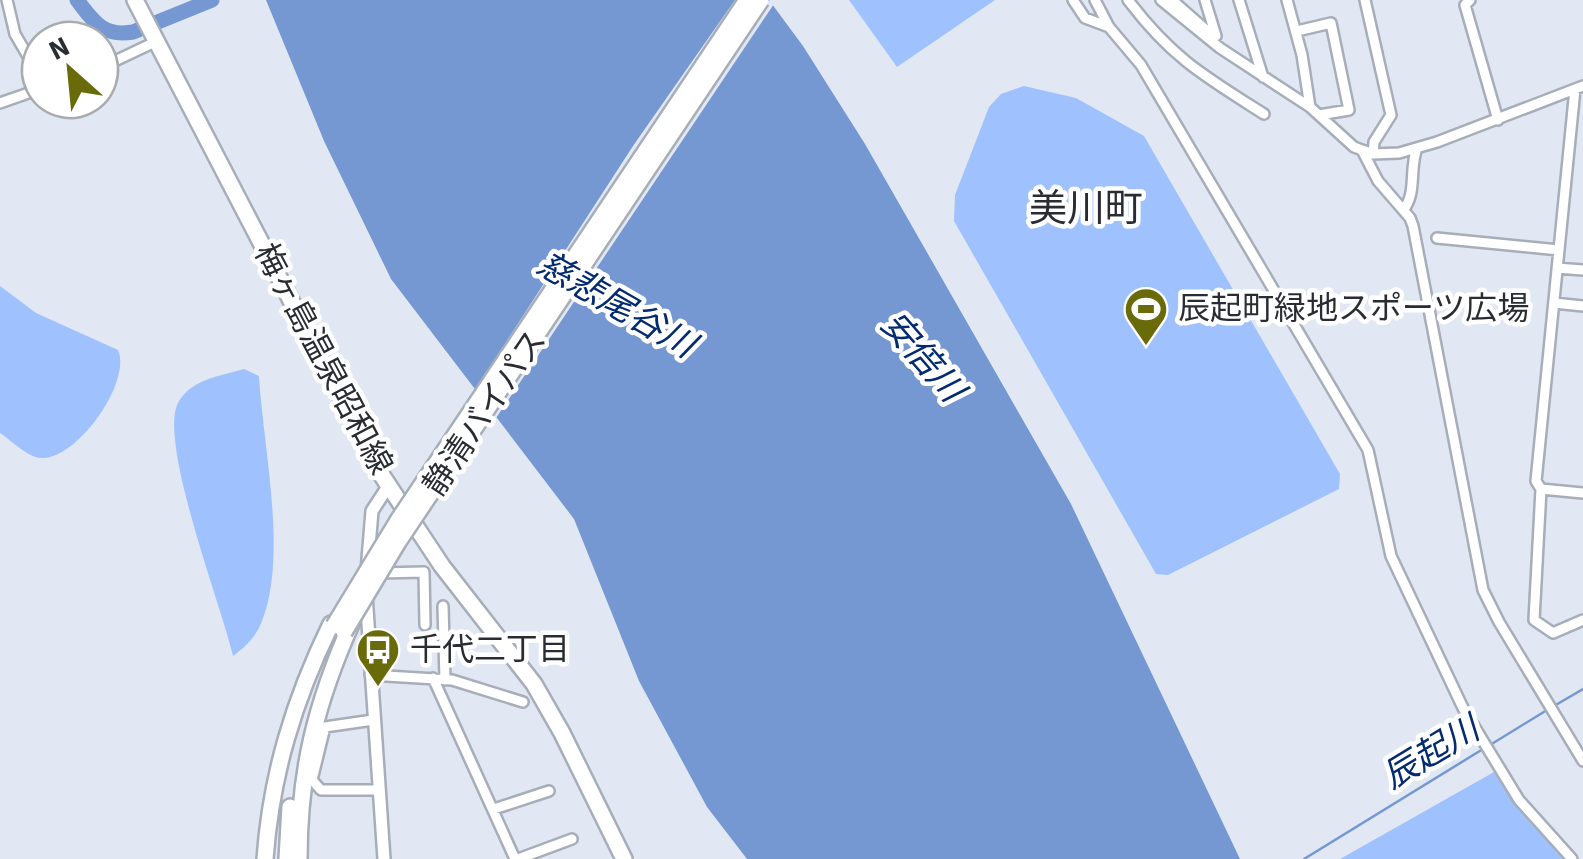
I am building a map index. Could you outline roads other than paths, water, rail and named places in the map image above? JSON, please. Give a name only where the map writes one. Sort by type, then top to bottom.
[{"type":"main road","name":"梅ヶ島温泉昭和線","points":[[135,0],[389,486],[442,566],[534,684],[624,859]]},
{"type":"main road","name":"静清バイパス","points":[[276,859],[281,795],[294,730],[316,666],[376,556],[747,0]]},
{"type":"main road","name":"静清バイパス","points":[[287,859],[293,789],[302,743],[339,629],[358,609],[398,542],[761,0]]},
{"type":"main road","points":[[265,859],[280,750],[308,672],[339,629]]},
{"type":"main road","points":[[299,859],[300,797],[310,736],[339,629]]},
{"type":"street","points":[[7,0],[20,43]]},
{"type":"street","points":[[1073,0],[1085,18],[1109,27]]},
{"type":"street","points":[[1096,0],[1109,27],[1141,65],[1368,450],[1391,556],[1473,725],[1519,800],[1572,859]]},
{"type":"street","points":[[1128,0],[1182,61],[1264,114]]},
{"type":"street","points":[[1161,0],[1368,153],[1386,155],[1417,148],[1579,88],[1536,481],[1542,489],[1534,620],[1553,633],[1583,620]]},
{"type":"street","points":[[1172,0],[1218,44]]},
{"type":"street","points":[[1206,0],[1218,44]]},
{"type":"street","points":[[1239,0],[1263,77]]},
{"type":"street","points":[[1288,0],[1310,107]]},
{"type":"street","points":[[1365,0],[1391,115],[1368,153],[1373,174],[1414,226],[1483,590],[1583,761]]},
{"type":"street","points":[[1470,0],[1465,5],[1498,120]]},
{"type":"street","points":[[1297,31],[1331,23],[1349,110],[1319,115]]},
{"type":"street","points":[[120,59],[155,42]]},
{"type":"street","points":[[1404,209],[1410,201],[1412,160],[1417,148]]},
{"type":"street","points":[[1437,238],[1559,250]]},
{"type":"street","points":[[1557,268],[1583,270]]},
{"type":"street","points":[[1554,303],[1583,306]]},
{"type":"street","points":[[384,859],[370,675],[368,573],[372,511],[389,486]]},
{"type":"street","points":[[1542,489],[1583,493]]},
{"type":"street","points":[[368,573],[424,572],[425,625]]},
{"type":"street","points":[[444,606],[445,680]]},
{"type":"street","points":[[370,675],[434,678],[523,702]]},
{"type":"street","points":[[434,678],[517,859],[572,839]]},
{"type":"street","points":[[374,720],[324,727],[312,780],[321,790],[379,790]]},
{"type":"street","points":[[494,809],[548,791]]},
{"type":"water","name":"安倍川","points":[[266,0],[769,0],[865,144],[1071,504],[1240,859],[747,859],[707,807],[639,681],[574,519],[391,279],[324,141]]},
{"type":"waterway","name":"慈悲尾谷川","points":[[77,0],[100,26],[123,33],[212,0]]},
{"type":"waterway","name":"辰起川","points":[[1554,706],[1583,689]]},
{"type":"waterway","name":"辰起川","points":[[1490,745],[1547,710]]},
{"type":"waterway","name":"辰起川","points":[[1304,859],[1483,749]]},
{"type":"place","name":"辰起町緑地スポーツ広場","points":[[1146,347]]},
{"type":"place","name":"千代二丁目","points":[[378,688]]},
{"type":"district","name":"美川町","points":[[1086,209]]}]
